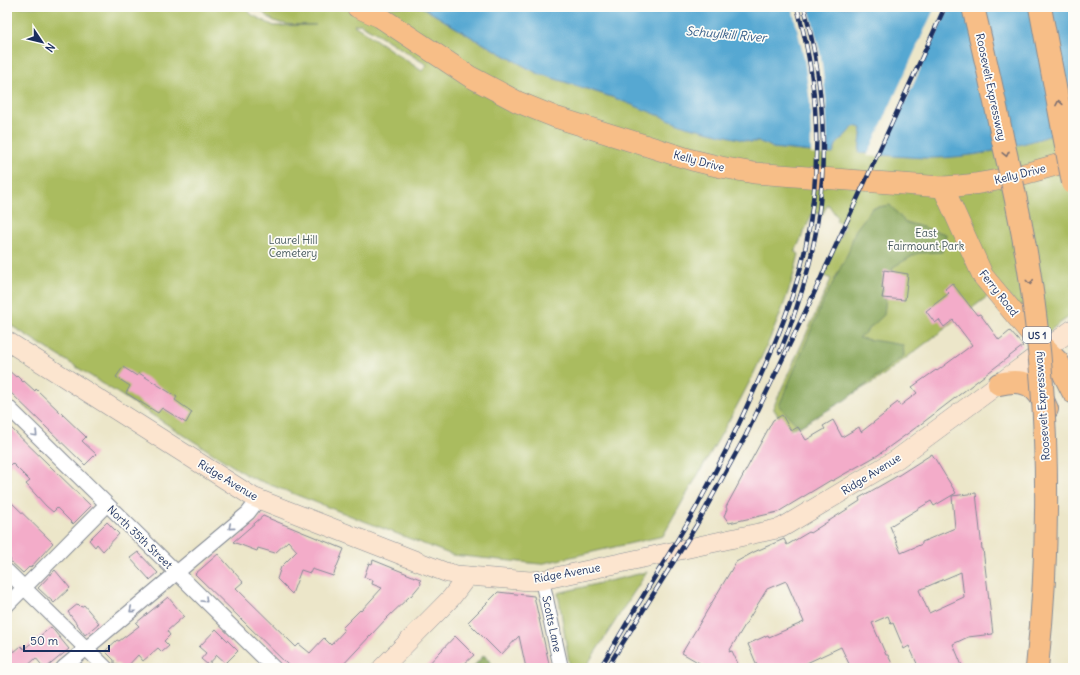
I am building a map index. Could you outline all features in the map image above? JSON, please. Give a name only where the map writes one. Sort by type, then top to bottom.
[{"type":"highway","name":"Roosevelt Expressway","points":[[973,7],[1018,209],[1029,270],[1036,330],[1046,457],[1044,582],[1037,668]]},
{"type":"highway","points":[[1040,7],[1073,183]]},
{"type":"highway","points":[[1045,349],[1058,362],[1073,392]]},
{"type":"highway","points":[[1026,668],[1041,595],[1048,536],[1050,481],[1045,349]]},
{"type":"highway","points":[[999,384],[1018,381],[1026,383],[1039,393],[1047,409]]},
{"type":"main road","name":"Kelly Drive","points":[[357,7],[380,17],[469,76],[518,102],[555,117],[678,156],[722,167],[754,173],[943,187],[965,186],[1001,180],[1073,160]]},
{"type":"main road","name":"Ferry Road","points":[[943,187],[983,276],[1045,349]]},
{"type":"main road","name":"Ridge Avenue","points":[[7,340],[258,500],[435,569],[466,576],[530,581],[542,580],[781,528],[898,459],[1073,329]]},
{"type":"main road","points":[[382,668],[451,598],[466,576]]},
{"type":"street","name":"North 35th Street","points":[[7,406],[106,505],[274,668]]},
{"type":"street","points":[[63,668],[248,513],[258,500]]},
{"type":"street","points":[[7,604],[106,505]]},
{"type":"street","points":[[7,571],[106,668]]},
{"type":"street","name":"Scotts Lane","points":[[542,580],[561,668]]},
{"type":"green space","name":"Laurel Hill Cemetery","points":[[7,7],[245,7],[252,15],[274,26],[316,25],[284,24],[271,19],[258,7],[422,7],[473,38],[537,73],[750,142],[762,143],[773,148],[833,154],[836,145],[854,126],[862,127],[859,153],[927,158],[986,153],[1073,128],[1073,314],[1045,334],[1000,287],[877,380],[788,431],[773,408],[831,279],[822,275],[845,226],[836,221],[837,217],[828,204],[822,215],[813,212],[795,252],[799,254],[795,270],[779,318],[766,348],[730,419],[663,536],[540,564],[452,555],[250,477],[7,323]],"holes":[[[360,24],[427,65],[422,71],[354,25]]]},
{"type":"green space","name":"East Fairmount Park","points":[[890,205],[905,222],[946,234],[942,252],[918,253],[893,267],[886,297],[884,315],[859,338],[903,345],[904,356],[845,400],[799,427],[779,406],[824,300],[848,253],[855,231],[872,208]]},
{"type":"green space","points":[[647,572],[585,668],[570,668],[558,593]]},
{"type":"green space","points":[[484,655],[495,668],[472,668]]},
{"type":"water","name":"Schuylkill River","points":[[422,7],[1073,7],[1073,128],[1019,145],[983,153],[945,158],[918,158],[859,153],[862,128],[854,126],[836,145],[833,154],[773,148],[762,143],[751,142],[686,126],[612,97],[537,73],[473,38]]},
{"type":"pier","points":[[792,7],[809,7],[821,56],[826,99],[828,155],[811,154],[810,102],[804,58]]},
{"type":"pier","points":[[935,7],[949,7],[880,157],[867,156]]},
{"type":"building","points":[[884,270],[908,274],[905,300],[882,298],[884,288],[882,288]]},
{"type":"building","points":[[952,283],[977,315],[980,314],[999,340],[1010,331],[1023,346],[878,455],[832,481],[831,480],[778,512],[729,523],[724,516],[727,509],[726,507],[773,420],[782,415],[791,431],[798,427],[806,440],[825,429],[823,426],[833,420],[842,437],[859,427],[861,432],[898,402],[900,406],[917,393],[912,387],[936,370],[937,371],[972,345],[953,320],[944,327],[939,320],[935,323],[926,311],[949,293],[945,289]]},
{"type":"building","points":[[123,367],[137,376],[139,373],[177,397],[175,400],[192,412],[186,423],[162,408],[158,413],[126,393],[130,386],[116,377]]},
{"type":"building","points":[[7,369],[35,391],[36,389],[86,437],[82,441],[96,454],[85,465],[7,389]]},
{"type":"building","points":[[7,424],[91,506],[73,524],[57,508],[53,512],[46,506],[26,484],[30,481],[12,463],[7,468]]},
{"type":"building","points":[[932,454],[956,493],[934,506],[931,501],[890,526],[901,553],[955,528],[952,496],[976,493],[993,634],[968,637],[953,644],[963,668],[919,668],[909,646],[904,649],[893,623],[891,624],[888,616],[872,623],[886,655],[888,655],[894,668],[851,668],[841,647],[796,668],[758,668],[748,644],[804,622],[786,581],[767,589],[731,648],[729,652],[732,651],[740,668],[708,668],[682,653],[736,562],[754,552],[784,539],[787,545],[809,532],[810,533],[860,501],[859,498]],"holes":[[[961,572],[964,597],[929,613],[919,590]]]},
{"type":"building","points":[[7,498],[53,543],[30,568],[29,567],[23,573],[10,561],[11,560],[7,556]]},
{"type":"building","points":[[263,516],[344,549],[333,576],[312,569],[310,573],[301,570],[292,594],[277,579],[281,567],[297,551],[288,541],[275,553],[258,548],[257,551],[233,542]]},
{"type":"building","points":[[107,522],[119,534],[103,551],[97,544],[95,547],[89,540]]},
{"type":"building","points":[[138,552],[158,573],[150,580],[130,558]]},
{"type":"building","points":[[218,554],[243,582],[236,588],[296,647],[299,644],[310,653],[324,638],[331,645],[344,631],[342,628],[360,610],[361,611],[382,588],[372,584],[373,580],[364,577],[369,563],[372,564],[373,560],[420,579],[421,584],[340,668],[291,668],[195,574]]},
{"type":"building","points":[[55,570],[70,588],[54,603],[38,588]]},
{"type":"building","points":[[498,592],[534,596],[550,668],[526,668],[519,636],[501,655],[468,622]]},
{"type":"building","points":[[168,597],[184,616],[167,631],[170,635],[164,641],[169,646],[162,652],[158,648],[143,661],[138,655],[126,668],[123,668],[118,664],[114,664],[114,660],[105,651],[117,640],[119,641],[139,626],[136,623]]},
{"type":"building","points":[[78,604],[81,607],[84,605],[99,623],[85,635],[68,612]]},
{"type":"building","points":[[51,627],[69,649],[46,668],[44,668],[36,658],[25,668],[7,668],[7,644],[14,652],[21,646],[24,649]]},
{"type":"building","points":[[216,629],[238,651],[226,663],[217,655],[208,665],[201,659],[206,653],[199,647]]},
{"type":"building","points":[[455,636],[474,655],[458,668],[425,668]]},
{"type":"railway","points":[[600,668],[687,524],[720,463],[771,351],[785,317],[797,281],[806,245],[811,215],[816,155],[814,95],[810,66],[797,7]]},
{"type":"railway","points":[[780,352],[796,311],[808,269],[820,204],[823,138],[821,105],[812,39],[804,7]]},
{"type":"railway","points":[[607,668],[696,526],[746,435],[810,302],[945,7]]}]
